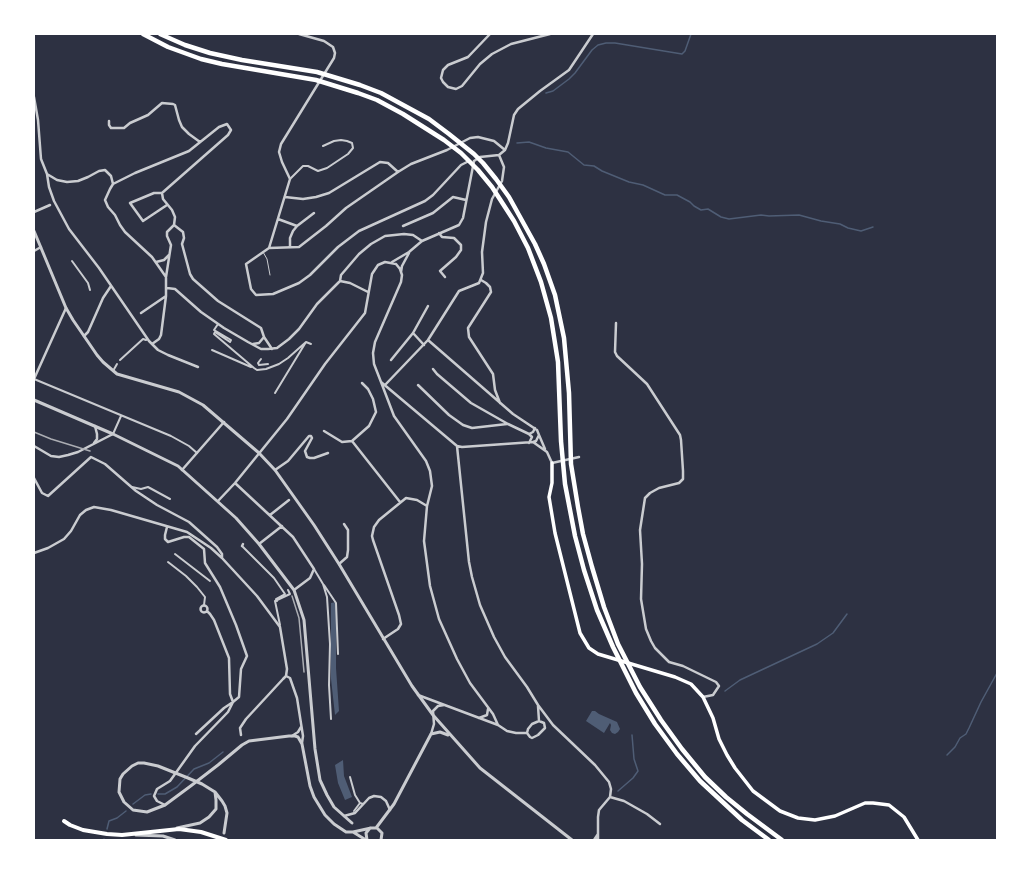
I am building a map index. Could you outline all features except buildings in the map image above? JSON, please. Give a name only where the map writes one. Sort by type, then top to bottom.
[{"type":"highway","points":[[143,34],[168,47],[201,59],[316,80],[377,100],[397,110],[424,127],[461,153],[492,187],[514,221],[528,248],[536,268],[551,318],[558,362],[565,484],[575,536],[597,610],[613,647],[636,693],[655,724],[677,754],[700,781],[742,820],[769,840]]},
{"type":"highway","points":[[160,34],[210,53],[242,60],[317,72],[381,93],[428,120],[465,146],[483,163],[509,197],[520,216],[538,250],[555,295],[564,338],[569,393],[571,464],[583,534],[604,606],[618,644],[640,687],[669,732],[705,777],[747,814],[782,840]]},
{"type":"highway","points":[[64,821],[75,828],[90,832],[122,834],[171,829],[189,830],[201,832],[226,840]]},
{"type":"main road","points":[[552,463],[552,483],[549,497],[555,533],[580,634],[589,648],[598,654],[675,677],[691,684],[703,697],[713,718],[719,740],[727,755],[753,791],[780,811],[798,818],[815,820],[834,816],[865,803],[889,805],[904,816],[918,840]]},
{"type":"street","points":[[290,179],[279,152],[281,144],[334,58],[335,53],[333,46],[330,44],[299,34]]},
{"type":"street","points":[[490,34],[468,57],[448,65],[443,70],[441,78],[448,87],[456,88],[462,86],[480,64],[492,54],[511,44],[550,34]]},
{"type":"street","points":[[505,150],[494,141],[478,137],[470,138],[447,150],[411,164],[346,208],[299,247],[269,248],[246,264],[253,293],[259,296],[273,294],[299,283],[359,231],[425,201],[433,195],[461,165],[469,160],[474,161],[480,157],[499,155],[505,150],[508,143],[514,115],[518,109],[569,70],[593,34]]},
{"type":"street","points":[[34,96],[38,120],[41,159],[47,174],[49,187],[54,201],[74,237],[99,268],[147,339],[158,350],[198,367]]},
{"type":"street","points":[[109,121],[111,128],[124,128],[130,123],[148,115],[162,103],[173,104],[182,127],[188,134],[200,142]]},
{"type":"street","points":[[166,277],[156,262],[142,246],[125,232],[105,200],[113,184],[189,151],[219,127],[227,124],[231,130],[228,135],[162,193],[154,193],[130,203],[143,221],[167,205]]},
{"type":"street","points":[[269,248],[290,179],[303,166],[308,166],[318,170],[327,168],[348,154],[353,148],[352,143],[341,140],[334,141],[323,146]]},
{"type":"street","points":[[385,385],[428,340],[459,291],[480,283],[483,273],[482,252],[486,222],[492,200],[502,181],[504,167],[499,155]]},
{"type":"street","points":[[392,263],[422,241],[459,225],[463,218],[474,161]]},
{"type":"street","points":[[285,197],[303,199],[316,197],[330,192],[380,162],[388,163],[398,172]]},
{"type":"street","points":[[47,174],[57,180],[67,182],[78,181],[99,171],[105,170],[111,176],[113,184]]},
{"type":"street","points":[[152,344],[162,335],[166,296],[166,277],[171,245],[167,232],[174,225],[175,217],[163,199],[162,193]]},
{"type":"street","points":[[403,226],[433,213],[453,197],[466,200]]},
{"type":"street","points":[[34,212],[50,204]]},
{"type":"street","points":[[290,247],[290,238],[297,226],[314,213]]},
{"type":"street","points":[[278,219],[297,226]]},
{"type":"street","points":[[174,225],[183,232],[184,238],[182,244],[190,274],[193,279],[218,302],[259,327],[272,349]]},
{"type":"street","points":[[34,231],[66,308],[96,355],[118,374],[179,392],[203,405],[224,421],[259,453],[275,470],[314,525],[417,694],[433,715],[450,736],[480,768],[572,840]]},
{"type":"street","points":[[439,233],[442,236],[454,238],[461,245],[461,250],[440,271],[445,277]]},
{"type":"street","points":[[166,288],[175,289],[218,324],[261,349],[272,349],[277,348],[299,329],[317,304],[340,281],[341,275],[359,254],[371,244],[385,236],[404,234],[413,235],[422,241]]},
{"type":"street","points":[[34,251],[41,248]]},
{"type":"street","points":[[409,252],[402,266],[401,282],[375,342],[373,353],[374,364],[394,416],[428,464],[432,486],[427,506],[424,542],[430,586],[435,608],[457,659],[470,683],[496,718],[498,726]]},
{"type":"street","points":[[156,262],[164,260],[170,254]]},
{"type":"street","points":[[72,261],[88,283],[90,290]]},
{"type":"street","points":[[218,501],[235,483],[287,419],[325,364],[365,313],[372,274],[376,268],[382,263],[392,263],[396,264],[401,272]]},
{"type":"street","points":[[481,280],[490,287],[491,292],[468,328],[469,337],[493,374],[495,390],[500,403]]},
{"type":"street","points":[[340,281],[346,282],[368,292]]},
{"type":"street","points":[[84,336],[88,332],[102,296],[110,286]]},
{"type":"street","points":[[141,312],[166,296]]},
{"type":"street","points":[[391,360],[412,333],[428,306]]},
{"type":"street","points":[[66,308],[34,379],[171,436],[189,446],[197,453]]},
{"type":"street","points":[[616,323],[615,352],[617,356],[647,384],[680,435],[681,440],[684,471],[683,479],[679,483],[659,488],[650,493],[645,498],[642,514],[640,530],[642,564],[641,599],[646,629],[655,648],[669,662],[683,666],[716,682],[719,686],[713,695],[703,697]]},
{"type":"street","points":[[218,324],[214,330],[231,340],[230,342],[215,332],[214,334],[254,368]]},
{"type":"street","points":[[412,333],[424,345]]},
{"type":"street","points":[[253,344],[262,341],[264,335]]},
{"type":"street","points":[[120,360],[143,339],[147,339]]},
{"type":"street","points":[[428,340],[513,414],[535,428],[539,432],[552,463],[579,457]]},
{"type":"street","points":[[212,350],[262,370],[279,364],[306,342]]},
{"type":"street","points":[[306,342],[311,344]]},
{"type":"street","points":[[275,393],[306,342]]},
{"type":"street","points":[[261,358],[258,363],[259,365],[268,364]]},
{"type":"street","points":[[113,371],[117,364]]},
{"type":"street","points":[[434,369],[471,403],[529,434],[532,438],[529,443]]},
{"type":"street","points":[[381,382],[457,446],[462,447],[529,443],[536,441],[539,435]]},
{"type":"street","points":[[324,431],[342,442],[352,441],[369,426],[376,412],[373,399],[368,389],[362,383]]},
{"type":"street","points":[[418,385],[449,415],[463,425],[472,428],[508,424]]},
{"type":"street","points":[[388,400],[391,396],[396,395]]},
{"type":"street","points":[[34,400],[95,425],[178,466],[236,518],[259,544],[294,590],[304,620],[315,749],[320,780],[330,802],[352,823]]},
{"type":"street","points":[[34,446],[51,456],[59,457],[78,452],[113,434],[121,416]]},
{"type":"street","points":[[182,470],[224,421]]},
{"type":"street","points":[[94,444],[97,439],[95,425]]},
{"type":"street","points":[[529,434],[533,432],[535,428]]},
{"type":"street","points":[[275,470],[288,461],[309,436],[312,438],[305,451],[308,457],[314,458],[328,453]]},
{"type":"street","points":[[352,441],[400,502]]},
{"type":"street","points":[[533,442],[546,451]]},
{"type":"street","points":[[457,446],[472,577],[480,605],[505,658],[527,687],[538,705],[553,725],[595,765],[608,782],[611,789],[610,796],[600,810],[597,826],[598,840]]},
{"type":"street","points":[[34,478],[42,493],[48,496],[91,457],[105,464],[132,487],[157,505],[190,522],[217,547],[222,554],[222,558]]},
{"type":"street","points":[[235,483],[293,537],[336,603],[338,654]]},
{"type":"street","points":[[132,487],[142,489],[148,487],[170,499]]},
{"type":"street","points":[[383,639],[398,629],[401,624],[372,536],[376,523],[406,498],[417,500],[427,506]]},
{"type":"street","points":[[270,514],[290,500]]},
{"type":"street","points":[[34,553],[48,548],[64,539],[71,531],[80,515],[86,510],[94,507],[110,510],[187,532],[195,536],[222,558],[263,602],[280,627]]},
{"type":"street","points":[[339,564],[347,557],[348,550],[348,530],[344,524]]},
{"type":"street","points":[[167,526],[165,539],[168,542],[189,537],[204,549],[205,563],[220,587],[247,656],[241,669],[239,697],[224,708],[196,734]]},
{"type":"street","points":[[259,544],[282,526]]},
{"type":"street","points":[[241,735],[240,728],[246,719],[286,676],[287,669],[275,602],[277,601],[276,599],[285,594],[274,578],[242,545]]},
{"type":"street","points":[[175,554],[210,581]]},
{"type":"street","points":[[168,562],[186,576],[205,597],[204,605],[201,606],[200,611],[204,613],[207,611]]},
{"type":"street","points":[[294,590],[310,578],[314,569]]},
{"type":"street","points":[[323,584],[327,597],[330,644],[329,685],[331,719]]},
{"type":"street","points":[[277,601],[290,594],[288,590]]},
{"type":"street","points":[[165,805],[157,802],[154,796],[157,789],[170,781],[195,746],[228,712],[233,702],[230,694],[229,658],[214,620],[204,605]]},
{"type":"street","points":[[286,676],[290,678],[295,690],[300,712],[303,736],[302,743],[310,786],[317,802],[325,815],[334,824],[346,832],[376,828],[381,831],[383,839]]},
{"type":"street","points":[[417,694],[479,718],[507,731],[527,733],[530,737],[535,737],[544,730],[545,724]]},
{"type":"street","points":[[376,828],[390,810],[431,734],[434,724],[433,711],[435,708],[444,705]]},
{"type":"street","points":[[538,705],[539,721]]},
{"type":"street","points":[[479,718],[486,715],[488,708]]},
{"type":"street","points":[[539,721],[545,724],[553,725]]},
{"type":"street","points":[[527,733],[530,726],[539,721]]},
{"type":"street","points":[[293,736],[301,727]]},
{"type":"street","points":[[431,734],[440,732],[450,736]]},
{"type":"street","points":[[224,833],[227,813],[222,801],[215,792],[202,784],[158,766],[144,763],[132,766],[120,779],[120,797],[128,807],[140,812],[147,812],[165,805],[242,745],[250,741],[293,736],[298,737],[302,743]]},
{"type":"street","points":[[350,777],[351,785],[362,804]]},
{"type":"street","points":[[171,829],[200,823],[209,817],[216,809],[215,792]]},
{"type":"street","points":[[354,811],[369,798],[374,796],[386,801],[390,810]]},
{"type":"street","points":[[610,796],[624,801],[647,814],[660,824]]},
{"type":"street","points":[[344,816],[351,815],[359,810],[362,804]]},
{"type":"street","points":[[366,840],[366,833],[371,828]]},
{"type":"street","points":[[353,832],[366,840]]},
{"type":"street","points":[[594,840],[598,833]]},
{"type":"street","points":[[122,834],[163,836],[175,840]]},
{"type":"lane","points":[[263,252],[266,256],[270,275]]},
{"type":"water","points":[[336,602],[336,668],[339,711],[335,715],[331,679],[331,603]]},
{"type":"water","points":[[592,711],[595,711],[617,722],[620,729],[618,732],[615,734],[612,733],[610,730],[610,723],[604,733],[586,721]]},
{"type":"water","points":[[343,760],[344,776],[352,797],[345,800],[338,783],[335,765]]},
{"type":"waterway","points":[[546,93],[553,91],[569,79],[592,50],[598,45],[615,43],[682,54],[685,51],[691,34]]},
{"type":"waterway","points":[[517,143],[529,142],[546,148],[568,152],[584,165],[594,166],[602,171],[629,182],[643,185],[665,195],[677,195],[701,210],[708,209],[721,217],[729,219],[761,215],[799,215],[840,224],[848,228],[861,231],[873,227]]},
{"type":"waterway","points":[[725,691],[740,680],[817,644],[833,633],[847,614]]},
{"type":"waterway","points":[[947,755],[955,747],[960,738],[966,734],[997,673]]},
{"type":"waterway","points":[[618,791],[633,778],[638,771],[634,759],[632,735]]},
{"type":"waterway","points":[[158,794],[165,794],[177,787],[194,769],[209,763],[223,752]]},
{"type":"waterway","points":[[133,804],[145,795],[151,794]]},
{"type":"waterway","points":[[107,829],[109,821],[117,818],[126,811]]},
{"type":"railway","points":[[34,432],[90,451]]},
{"type":"railway","points":[[292,596],[299,618],[304,672]]}]
